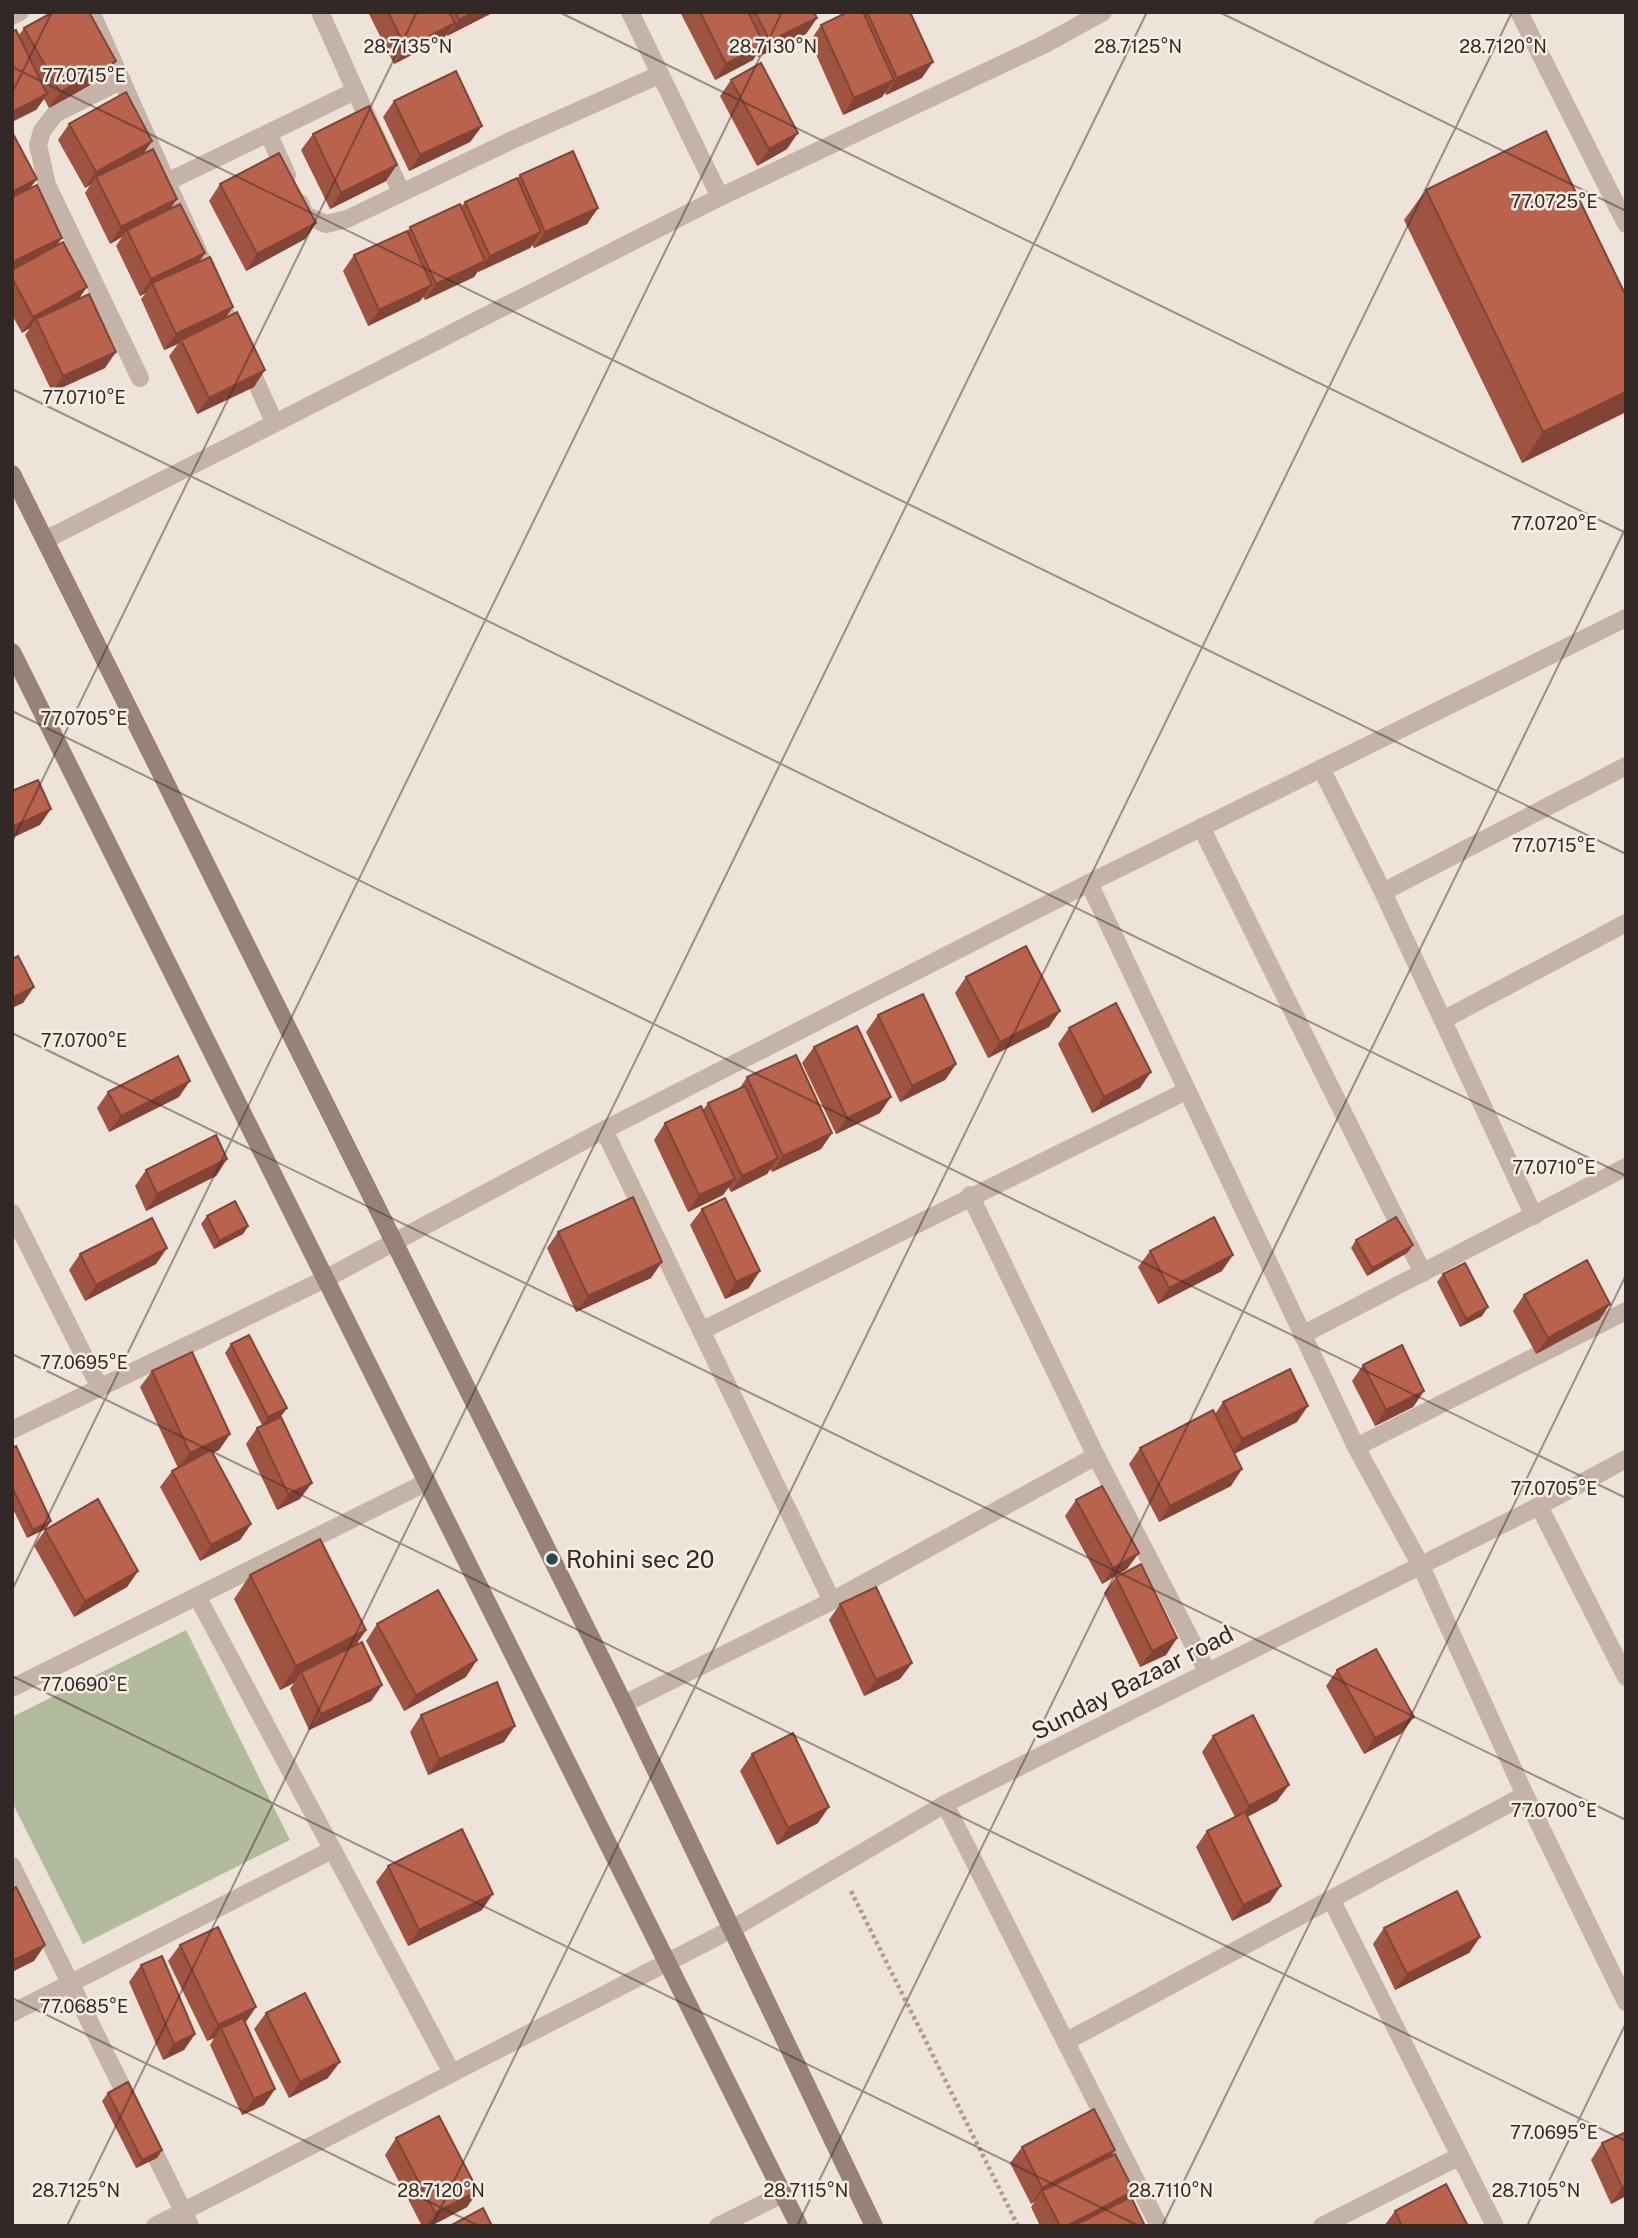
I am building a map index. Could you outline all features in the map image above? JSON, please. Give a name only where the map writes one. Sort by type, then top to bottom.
[{"type":"street","points":[[12,16],[20,12]]},
{"type":"street","points":[[91,12],[274,422]]},
{"type":"street","points":[[320,12],[401,192]]},
{"type":"street","points":[[630,12],[720,197]]},
{"type":"street","points":[[47,538],[720,197],[1045,44],[1103,12]]},
{"type":"street","points":[[1519,12],[1626,224]]},
{"type":"street","points":[[268,133],[305,215],[326,224],[347,219],[659,75]]},
{"type":"street","points":[[122,80],[55,114],[41,131],[38,145],[47,185],[140,379]]},
{"type":"street","points":[[167,182],[355,91]]},
{"type":"street","points":[[12,474],[47,538],[624,1704],[874,2226]]},
{"type":"street","points":[[12,1430],[325,1279],[604,1130],[1089,883],[1626,618]]},
{"type":"street","points":[[12,652],[799,2226]]},
{"type":"street","points":[[1383,891],[1626,766]]},
{"type":"street","points":[[1321,768],[1383,891],[1534,1216]]},
{"type":"street","points":[[1201,827],[1423,1273]]},
{"type":"street","points":[[1089,883],[1356,1447],[1420,1564],[1525,1795],[1626,2002]]},
{"type":"street","points":[[1443,1020],[1626,923]]},
{"type":"street","points":[[703,1330],[970,1195],[1186,1091]]},
{"type":"street","points":[[604,1130],[832,1601]]},
{"type":"street","points":[[1302,1335],[1626,1167]]},
{"type":"street","points":[[970,1195],[1096,1457],[1207,1671]]},
{"type":"street","points":[[12,1213],[100,1388]]},
{"type":"street","points":[[1356,1447],[1626,1311]]},
{"type":"street","points":[[624,1704],[832,1601],[1096,1457]]},
{"type":"street","name":"Sunday Bazaar road","points":[[155,2226],[187,2218],[452,2073],[732,1929],[945,1804],[1539,1506],[1626,1459]]},
{"type":"street","points":[[12,1688],[427,1482]]},
{"type":"street","points":[[1539,1506],[1626,1677]]},
{"type":"street","points":[[197,1596],[452,2073]]},
{"type":"street","points":[[1067,2040],[1525,1795]]},
{"type":"street","points":[[945,1804],[1159,2226]]},
{"type":"street","points":[[12,2013],[332,1850]]},
{"type":"street","points":[[12,1866],[187,2218]]},
{"type":"street","points":[[1331,1899],[1495,2226]]},
{"type":"street","points":[[1322,2226],[1460,2156]]},
{"type":"street","points":[[718,2226],[783,2194]]},
{"type":"path","points":[[839,1867],[1018,2226]]},
{"type":"green space","points":[[186,1630],[290,1840],[83,1944],[12,1802],[12,1717]]},
{"type":"building","points":[[53,12],[89,12],[116,61],[60,92],[24,28]]},
{"type":"building","points":[[388,12],[449,12],[455,23],[406,48]]},
{"type":"building","points":[[455,12],[474,12],[459,20]]},
{"type":"building","points":[[700,12],[748,12],[764,44],[726,64]]},
{"type":"building","points":[[755,12],[814,12],[817,18],[770,41]]},
{"type":"building","points":[[848,12],[863,12],[894,80],[854,98],[821,25]]},
{"type":"building","points":[[867,12],[910,12],[933,62],[897,78]]},
{"type":"building","points":[[16,30],[47,94],[12,112],[12,31]]},
{"type":"building","points":[[761,63],[798,133],[769,149],[731,80]]},
{"type":"building","points":[[456,71],[482,126],[420,155],[394,101]]},
{"type":"building","points":[[126,92],[152,141],[96,172],[69,124]]},
{"type":"building","points":[[369,106],[397,165],[341,193],[313,134]]},
{"type":"building","points":[[1546,131],[1626,296],[1626,392],[1543,432],[1426,190]]},
{"type":"building","points":[[12,132],[37,179],[12,192]]},
{"type":"building","points":[[153,149],[177,199],[121,227],[96,177]]},
{"type":"building","points":[[573,151],[598,208],[545,232],[520,175]]},
{"type":"building","points":[[279,153],[316,223],[257,254],[220,184]]},
{"type":"building","points":[[517,178],[541,232],[490,256],[465,202]]},
{"type":"building","points":[[37,185],[62,238],[12,262],[12,197]]},
{"type":"building","points":[[180,204],[205,253],[151,279],[127,230]]},
{"type":"building","points":[[460,204],[485,261],[436,284],[410,227]]},
{"type":"building","points":[[407,231],[432,285],[379,310],[354,255]]},
{"type":"building","points":[[63,242],[87,287],[33,317],[12,278],[12,270]]},
{"type":"building","points":[[210,257],[233,307],[176,334],[152,283]]},
{"type":"building","points":[[89,294],[116,352],[63,376],[36,319]]},
{"type":"building","points":[[237,312],[265,370],[209,398],[181,340]]},
{"type":"building","points":[[38,780],[51,809],[12,827],[12,791]]},
{"type":"building","points":[[1026,946],[1060,1011],[1000,1042],[966,977]]},
{"type":"building","points":[[18,956],[34,987],[12,998],[12,959]]},
{"type":"building","points":[[923,994],[956,1064],[912,1086],[878,1015]]},
{"type":"building","points":[[1116,1003],[1151,1072],[1104,1097],[1069,1028]]},
{"type":"building","points":[[857,1026],[891,1097],[847,1118],[814,1047]]},
{"type":"building","points":[[796,1055],[832,1133],[783,1156],[747,1077]]},
{"type":"building","points":[[178,1056],[190,1081],[121,1116],[108,1092]]},
{"type":"building","points":[[745,1086],[778,1158],[742,1176],[708,1103]]},
{"type":"building","points":[[701,1106],[735,1179],[699,1195],[665,1123]]},
{"type":"building","points":[[216,1135],[227,1159],[157,1194],[146,1170]]},
{"type":"building","points":[[633,1197],[662,1262],[588,1296],[558,1232]]},
{"type":"building","points":[[725,1198],[760,1271],[736,1282],[702,1209]]},
{"type":"building","points":[[235,1201],[248,1226],[219,1241],[207,1216]]},
{"type":"building","points":[[1214,1217],[1233,1255],[1169,1288],[1150,1251]]},
{"type":"building","points":[[1396,1217],[1413,1245],[1372,1268],[1356,1240]]},
{"type":"building","points":[[152,1218],[167,1248],[96,1285],[80,1254]]},
{"type":"building","points":[[1587,1260],[1610,1304],[1548,1338],[1524,1295]]},
{"type":"building","points":[[1465,1263],[1488,1307],[1466,1319],[1443,1274]]},
{"type":"building","points":[[249,1335],[287,1408],[268,1417],[231,1344]]},
{"type":"building","points":[[1402,1345],[1424,1391],[1386,1410],[1363,1365]]},
{"type":"building","points":[[192,1352],[230,1434],[190,1453],[152,1371]]},
{"type":"building","points":[[1290,1369],[1308,1406],[1242,1439],[1223,1402]]},
{"type":"building","points":[[1213,1410],[1242,1469],[1170,1506],[1140,1448]]},
{"type":"building","points":[[281,1417],[312,1483],[288,1494],[257,1428]]},
{"type":"building","points":[[16,1446],[51,1521],[33,1530],[12,1487],[12,1448]]},
{"type":"building","points":[[211,1450],[251,1524],[211,1545],[172,1471]]},
{"type":"building","points":[[1102,1486],[1139,1553],[1113,1568],[1076,1500]]},
{"type":"building","points":[[98,1499],[138,1571],[85,1601],[45,1530]]},
{"type":"building","points":[[320,1539],[366,1630],[296,1666],[250,1575]]},
{"type":"building","points":[[1141,1564],[1177,1638],[1152,1651],[1116,1577]]},
{"type":"building","points":[[876,1587],[912,1663],[876,1680],[840,1604]]},
{"type":"building","points":[[438,1590],[477,1660],[416,1695],[377,1624]]},
{"type":"building","points":[[362,1642],[382,1685],[321,1714],[301,1672]]},
{"type":"building","points":[[1376,1649],[1414,1717],[1375,1738],[1337,1670]]},
{"type":"building","points":[[497,1682],[515,1726],[439,1759],[421,1715]]},
{"type":"building","points":[[1253,1715],[1289,1785],[1249,1806],[1213,1736]]},
{"type":"building","points":[[793,1733],[829,1807],[788,1828],[752,1754]]},
{"type":"building","points":[[1245,1812],[1281,1886],[1243,1905],[1207,1831]]},
{"type":"building","points":[[462,1829],[493,1894],[419,1930],[388,1866]]},
{"type":"building","points":[[16,1887],[45,1945],[12,1961],[12,1889]]},
{"type":"building","points":[[1457,1891],[1480,1937],[1407,1974],[1384,1928]]},
{"type":"building","points":[[218,1927],[256,2007],[218,2025],[180,1945]]},
{"type":"building","points":[[162,1956],[195,2034],[174,2044],[141,1965]]},
{"type":"building","points":[[305,1993],[340,2062],[300,2082],[266,2013]]},
{"type":"building","points":[[243,2018],[275,2089],[254,2099],[221,2028]]},
{"type":"building","points":[[128,2082],[162,2150],[142,2160],[108,2093]]},
{"type":"building","points":[[1094,2109],[1115,2150],[1042,2188],[1022,2147]]},
{"type":"building","points":[[439,2116],[478,2191],[435,2213],[396,2138]]},
{"type":"building","points":[[1626,2132],[1626,2186],[1622,2187],[1602,2143]]},
{"type":"building","points":[[1115,2154],[1134,2191],[1067,2226],[1060,2226],[1042,2191]]},
{"type":"building","points":[[1446,2184],[1468,2226],[1402,2226],[1395,2211]]},
{"type":"building","points":[[1131,2197],[1145,2226],[1073,2226]]},
{"type":"building","points":[[483,2208],[492,2226],[450,2226]]},
{"type":"place","name":"Rohini sec 20","points":[[552,1559]]}]
